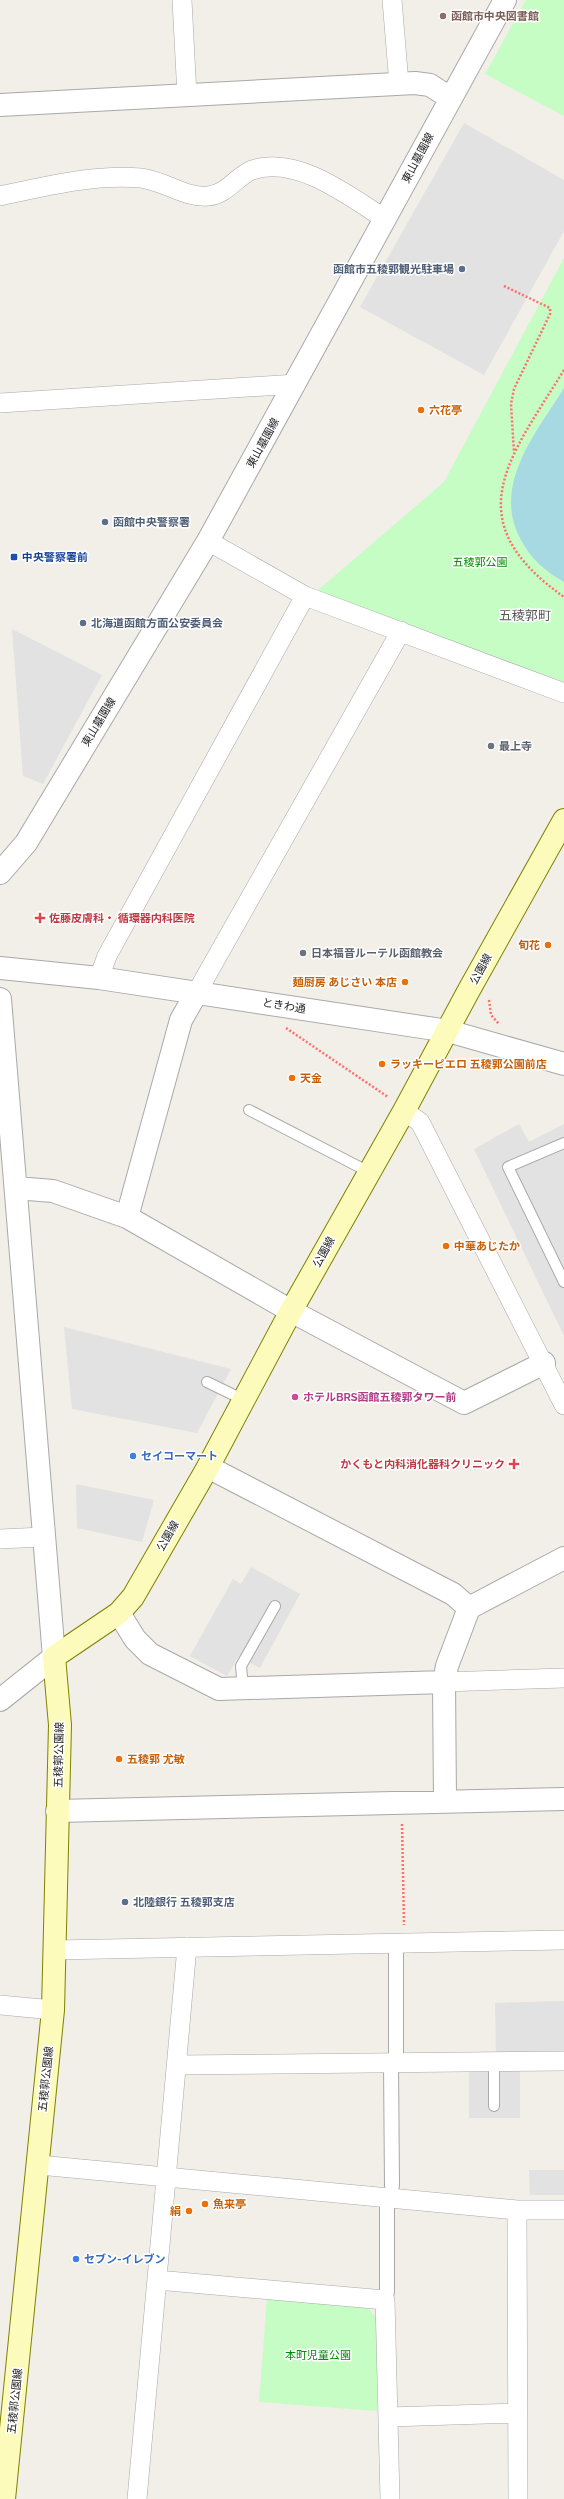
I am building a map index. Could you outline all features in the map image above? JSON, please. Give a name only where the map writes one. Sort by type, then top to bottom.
[{"type":"main road","name":"公園線","points":[[54,1657],[119,1613],[133,1597],[208,1467],[369,1172],[398,1105],[448,1031],[564,820]]},
{"type":"main road","name":"五稜郭公園線","points":[[4,2499],[5,2456],[38,2165],[53,2010],[60,1725],[54,1657]]},
{"type":"street","points":[[182,0],[187,96]]},
{"type":"street","points":[[392,0],[399,84]]},
{"type":"street","name":"東山墓園線","points":[[0,873],[26,843],[208,541],[296,384],[450,98],[505,0]]},
{"type":"street","points":[[0,105],[399,84],[430,85],[450,98]]},
{"type":"street","points":[[0,196],[71,181],[142,178],[159,182],[190,196],[210,196],[222,191],[248,172],[280,168],[317,176],[385,218]]},
{"type":"street","points":[[0,403],[296,384]]},
{"type":"street","points":[[208,541],[305,596],[564,693]]},
{"type":"street","points":[[99,978],[107,956],[305,596]]},
{"type":"street","points":[[127,1217],[181,1020],[401,631]]},
{"type":"street","name":"ときわ通","points":[[0,968],[99,978],[448,1031],[564,1064]]},
{"type":"street","points":[[0,999],[6,1156],[16,1188],[43,1537],[54,1657],[0,1700]]},
{"type":"street","points":[[398,1105],[420,1122],[544,1363],[564,1405]]},
{"type":"street","points":[[16,1188],[53,1191],[127,1217],[292,1311],[464,1403],[544,1363]]},
{"type":"street","points":[[208,1467],[453,1594],[469,1608]]},
{"type":"street","points":[[0,1539],[43,1537]]},
{"type":"street","points":[[445,1800],[444,1682],[447,1666],[469,1608],[564,1558]]},
{"type":"street","points":[[119,1613],[135,1639],[150,1654],[219,1689],[564,1678]]},
{"type":"street","points":[[58,1811],[445,1800],[564,1799]]},
{"type":"street","points":[[55,1950],[187,1947],[400,1939],[564,1940]]},
{"type":"street","points":[[392,2186],[394,2062],[400,1939]]},
{"type":"street","points":[[137,2499],[178,2065],[187,1947]]},
{"type":"street","points":[[0,2005],[53,2010]]},
{"type":"street","points":[[178,2065],[394,2062],[494,2063],[564,2061]]},
{"type":"street","points":[[38,2165],[517,2210],[564,2210]]},
{"type":"street","points":[[387,2207],[387,2291],[385,2300],[390,2499]]},
{"type":"street","points":[[517,2210],[518,2499]]},
{"type":"street","points":[[157,2280],[385,2300]]},
{"type":"street","points":[[388,2417],[517,2413]]},
{"type":"lane","points":[[249,1110],[369,1172]]},
{"type":"lane","points":[[564,1143],[508,1167],[564,1282]]},
{"type":"lane","points":[[207,1382],[244,1400]]},
{"type":"lane","points":[[243,1688],[241,1666],[275,1606]]},
{"type":"lane","points":[[494,2063],[494,2106]]},
{"type":"path","points":[[504,286],[550,308],[550,314],[514,389],[511,404],[514,452]]},
{"type":"path","points":[[564,370],[514,452],[506,469],[500,501],[501,518],[506,534],[520,558],[541,581],[564,597]]},
{"type":"path","points":[[489,1000],[491,1015],[499,1024],[506,1026]]},
{"type":"path","points":[[289,1007],[285,1027],[398,1105]]},
{"type":"path","points":[[400,1939],[402,1820]]},
{"type":"green space","points":[[526,0],[564,0],[564,116],[485,74]]},
{"type":"green space","name":"五稜郭公園","points":[[564,258],[564,682],[317,591],[444,482]]},
{"type":"green space","name":"本町児童公園","points":[[267,2299],[367,2307],[377,2319],[377,2411],[259,2402]]},
{"type":"shaded area","name":"函館市五稜郭観光駐車場","points":[[464,123],[564,180],[564,231],[484,375],[360,307]]},
{"type":"shaded area","points":[[12,629],[102,675],[43,784],[23,776]]},
{"type":"shaded area","points":[[519,1124],[529,1142],[564,1124],[564,1336],[474,1149]]},
{"type":"shaded area","points":[[64,1327],[231,1369],[197,1433],[72,1409]]},
{"type":"shaded area","points":[[76,1484],[154,1500],[142,1542],[77,1528]]},
{"type":"shaded area","points":[[251,1567],[300,1594],[260,1668],[238,1657],[227,1676],[190,1656],[233,1579],[241,1584]]},
{"type":"shaded area","points":[[564,2001],[564,2053],[496,2054],[495,2003]]},
{"type":"shaded area","points":[[469,2068],[520,2068],[520,2118],[469,2118]]},
{"type":"shaded area","points":[[529,2170],[564,2170],[564,2195],[530,2195]]},
{"type":"water","points":[[564,388],[564,582],[551,574],[534,559],[525,547],[513,520],[511,500],[514,480],[521,461],[541,423]]},
{"type":"place","name":"函館市中央図書館","points":[[443,16]]},
{"type":"place","name":"函館市五稜郭観光駐車場","points":[[462,269]]},
{"type":"place","name":"六花亭","points":[[421,410]]},
{"type":"place","name":"函館中央警察署","points":[[105,522]]},
{"type":"place","name":"中央警察署前","points":[[14,557]]},
{"type":"place","name":"北海道函館方面公安委員会","points":[[83,623]]},
{"type":"place","name":"最上寺","points":[[491,746]]},
{"type":"place","name":"佐藤皮膚科・ 循環器内科医院","points":[[40,918]]},
{"type":"place","name":"旬花","points":[[548,945]]},
{"type":"place","name":"日本福音ルーテル函館教会","points":[[303,953]]},
{"type":"place","name":"麺厨房 あじさい 本店","points":[[405,982]]},
{"type":"place","name":"ラッキーピエロ 五稜郭公園前店","points":[[382,1064]]},
{"type":"place","name":"天金","points":[[292,1078]]},
{"type":"place","name":"中華あじたか","points":[[446,1246]]},
{"type":"place","name":"ホテルBRS函館五稜郭タワー前","points":[[295,1397]]},
{"type":"place","name":"セイコーマート","points":[[133,1456]]},
{"type":"place","name":"かくもと内科消化器科クリニック","points":[[514,1464]]},
{"type":"place","name":"五稜郭 尤敏","points":[[119,1759]]},
{"type":"place","name":"北陸銀行 五稜郭支店","points":[[125,1902]]},
{"type":"place","name":"魚来亭","points":[[205,2204]]},
{"type":"place","name":"絹","points":[[189,2211]]},
{"type":"place","name":"セブン-イレブン","points":[[76,2259]]},
{"type":"district","name":"五稜郭町","points":[[525,615]]}]
